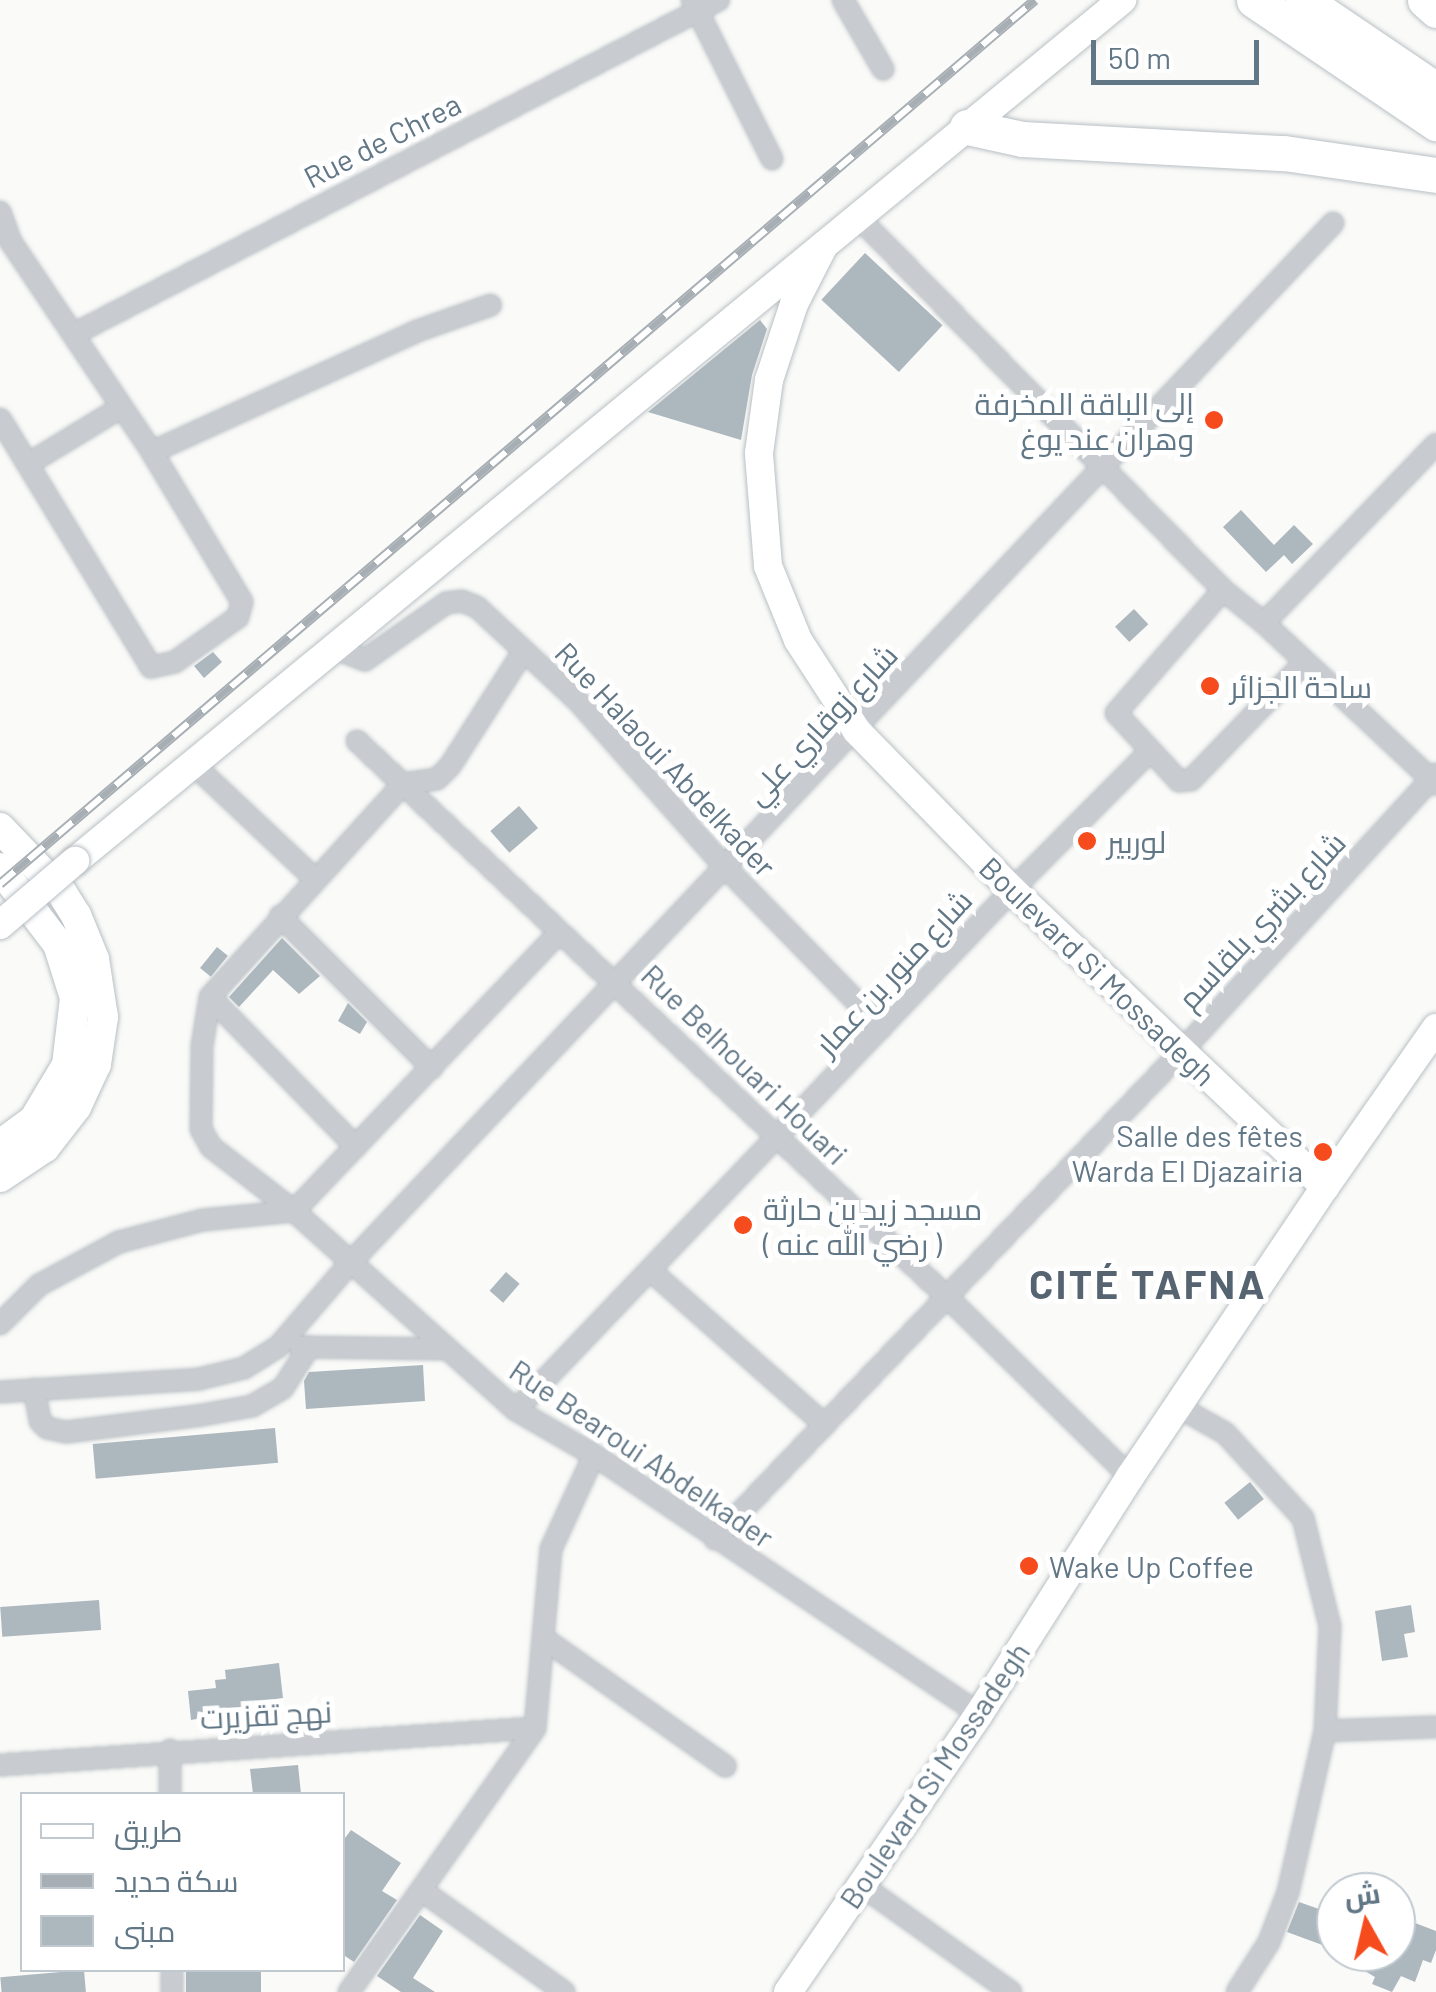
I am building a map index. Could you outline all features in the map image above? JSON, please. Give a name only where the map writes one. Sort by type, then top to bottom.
[{"type":"highway","points":[[1254,0],[1436,123]]},
{"type":"highway","points":[[1304,0],[1436,90]]},
{"type":"highway","points":[[1425,0],[1436,10]]},
{"type":"highway","points":[[968,127],[1022,139],[1284,153],[1436,174]]},
{"type":"main road","points":[[0,828],[62,893],[76,915],[94,959],[103,1016],[96,1064],[76,1108],[45,1148],[0,1178]]},
{"type":"main road","points":[[0,868],[58,944],[75,998],[74,1032],[60,1080],[34,1120],[0,1145]]},
{"type":"street","name":"Rue de Chrea","points":[[74,334],[695,5],[718,0]]},
{"type":"street","points":[[843,0],[883,69]]},
{"type":"street","points":[[0,925],[1122,0]]},
{"type":"street","points":[[695,5],[772,159]]},
{"type":"street","points":[[0,212],[11,242],[152,452],[242,610],[175,662],[150,667],[0,419]]},
{"type":"street","points":[[858,218],[1223,590],[1434,779]]},
{"type":"street","name":"شارع زوقاري علي","points":[[278,1346],[350,1263],[1334,224]]},
{"type":"street","name":"Boulevard Si Mossadegh","points":[[788,1992],[978,1714],[1130,1477],[1325,1187],[1012,890],[857,730],[798,640],[768,566],[759,453],[768,380],[794,304],[824,245]]},
{"type":"street","points":[[152,452],[417,331],[490,305]]},
{"type":"street","points":[[28,464],[120,408]]},
{"type":"street","points":[[1264,623],[1436,444]]},
{"type":"street","points":[[1223,590],[1118,709],[1118,718],[1179,781],[1191,780],[1304,662]]},
{"type":"street","name":"Rue Halaoui Abdelkader","points":[[336,649],[364,660],[426,613],[462,600],[477,608],[578,702],[726,868],[882,1028]]},
{"type":"street","points":[[356,1147],[210,996],[403,784],[437,779],[450,766],[523,652]]},
{"type":"street","name":"Rue Belhouari Houari","points":[[357,741],[948,1298],[1130,1477]]},
{"type":"street","name":"شارع منور بن عمار","points":[[516,1410],[1012,890],[1150,751]]},
{"type":"street","points":[[194,765],[314,879]]},
{"type":"street","name":"شارع بشري بلقاسم","points":[[715,1539],[948,1298],[1434,779]]},
{"type":"street","points":[[280,916],[432,1068]]},
{"type":"street","points":[[0,1324],[39,1285],[118,1242],[203,1220],[294,1211],[559,932]]},
{"type":"street","name":"Rue Bearoui Abdelkader","points":[[210,996],[202,1046],[201,1128],[212,1147],[294,1211],[516,1410],[594,1455],[978,1714]]},
{"type":"street","points":[[1325,1187],[1431,1045]]},
{"type":"street","points":[[652,1271],[824,1424]]},
{"type":"street","points":[[0,1392],[199,1380],[244,1368],[278,1346],[447,1350]]},
{"type":"street","points":[[34,1389],[40,1420],[47,1428],[66,1432],[202,1415],[252,1406],[283,1388],[310,1347]]},
{"type":"street","points":[[1177,1406],[1226,1433],[1303,1518],[1330,1626],[1325,1731],[1288,1892],[1268,1942],[1238,1992]]},
{"type":"street","points":[[349,1992],[536,1728],[551,1549],[594,1455]]},
{"type":"street","points":[[544,1638],[725,1766]]},
{"type":"street","points":[[1325,1731],[1436,1727]]},
{"type":"street","name":"نهج تقزيرت","points":[[0,1765],[170,1750],[536,1728]]},
{"type":"street","points":[[170,1750],[170,1792]]},
{"type":"street","points":[[861,1885],[1011,1992]]},
{"type":"street","points":[[421,1890],[564,1992]]},
{"type":"building","points":[[865,253],[943,325],[899,372],[821,300]]},
{"type":"building","points":[[760,320],[767,329],[752,375],[741,440],[648,412]]},
{"type":"building","points":[[1241,510],[1274,545],[1294,525],[1313,544],[1292,564],[1284,555],[1266,572],[1223,527]]},
{"type":"building","points":[[1134,609],[1148,624],[1129,642],[1115,627]]},
{"type":"building","points":[[213,652],[222,662],[204,678],[194,666]]},
{"type":"building","points":[[519,806],[538,828],[509,853],[490,831]]},
{"type":"building","points":[[282,938],[320,976],[299,994],[273,970],[239,1007],[229,997]]},
{"type":"building","points":[[217,947],[228,956],[211,977],[200,968]]},
{"type":"building","points":[[348,1003],[367,1022],[360,1034],[338,1021]]},
{"type":"building","points":[[506,1272],[520,1284],[503,1303],[490,1291]]},
{"type":"building","points":[[423,1365],[425,1401],[306,1409],[304,1381],[309,1372]]},
{"type":"building","points":[[275,1428],[278,1463],[96,1479],[93,1444]]},
{"type":"building","points":[[1250,1482],[1264,1499],[1238,1520],[1224,1503]]},
{"type":"building","points":[[99,1600],[101,1630],[2,1637],[0,1607]]},
{"type":"building","points":[[1411,1605],[1415,1632],[1404,1634],[1408,1657],[1382,1661],[1375,1611]]},
{"type":"building","points":[[279,1663],[283,1698],[253,1702],[253,1709],[191,1720],[188,1691],[216,1688],[215,1680],[226,1679],[225,1670]]},
{"type":"building","points":[[298,1765],[301,1792],[253,1792],[250,1769]]},
{"type":"building","points":[[351,1830],[401,1863],[382,1891],[397,1900],[354,1962],[345,1956],[345,1838]]},
{"type":"building","points":[[1299,1902],[1316,1908],[1316,1943],[1287,1932]]},
{"type":"building","points":[[420,1915],[443,1931],[413,1978],[435,1992],[401,1992],[377,1976]]},
{"type":"building","points":[[1416,1923],[1436,1931],[1431,1963],[1423,1960],[1415,1982],[1401,1976],[1392,1992],[1372,1984],[1375,1977],[1367,1972],[1416,1972]]},
{"type":"building","points":[[84,1972],[86,1992],[2,1992],[0,1977]]},
{"type":"building","points":[[186,1972],[261,1972],[261,1992],[186,1992]]},
{"type":"railway","points":[[0,884],[1035,0]]},
{"type":"place","name":"إلى الباقة المخرفة وهران عند يوغ","points":[[1214,420]]},
{"type":"place","name":"ساحة الجزائر","points":[[1210,686]]},
{"type":"place","name":"لوربير","points":[[1087,841]]},
{"type":"place","name":"Salle des fêtes Warda El Djazairia","points":[[1323,1152]]},
{"type":"place","name":"مسجد زيد بن حارثة ( رضي الله عنه )","points":[[743,1225]]},
{"type":"place","name":"Wake Up Coffee","points":[[1029,1566]]},
{"type":"district","name":"CITÉ TAFNA","points":[[1148,1283]]}]
